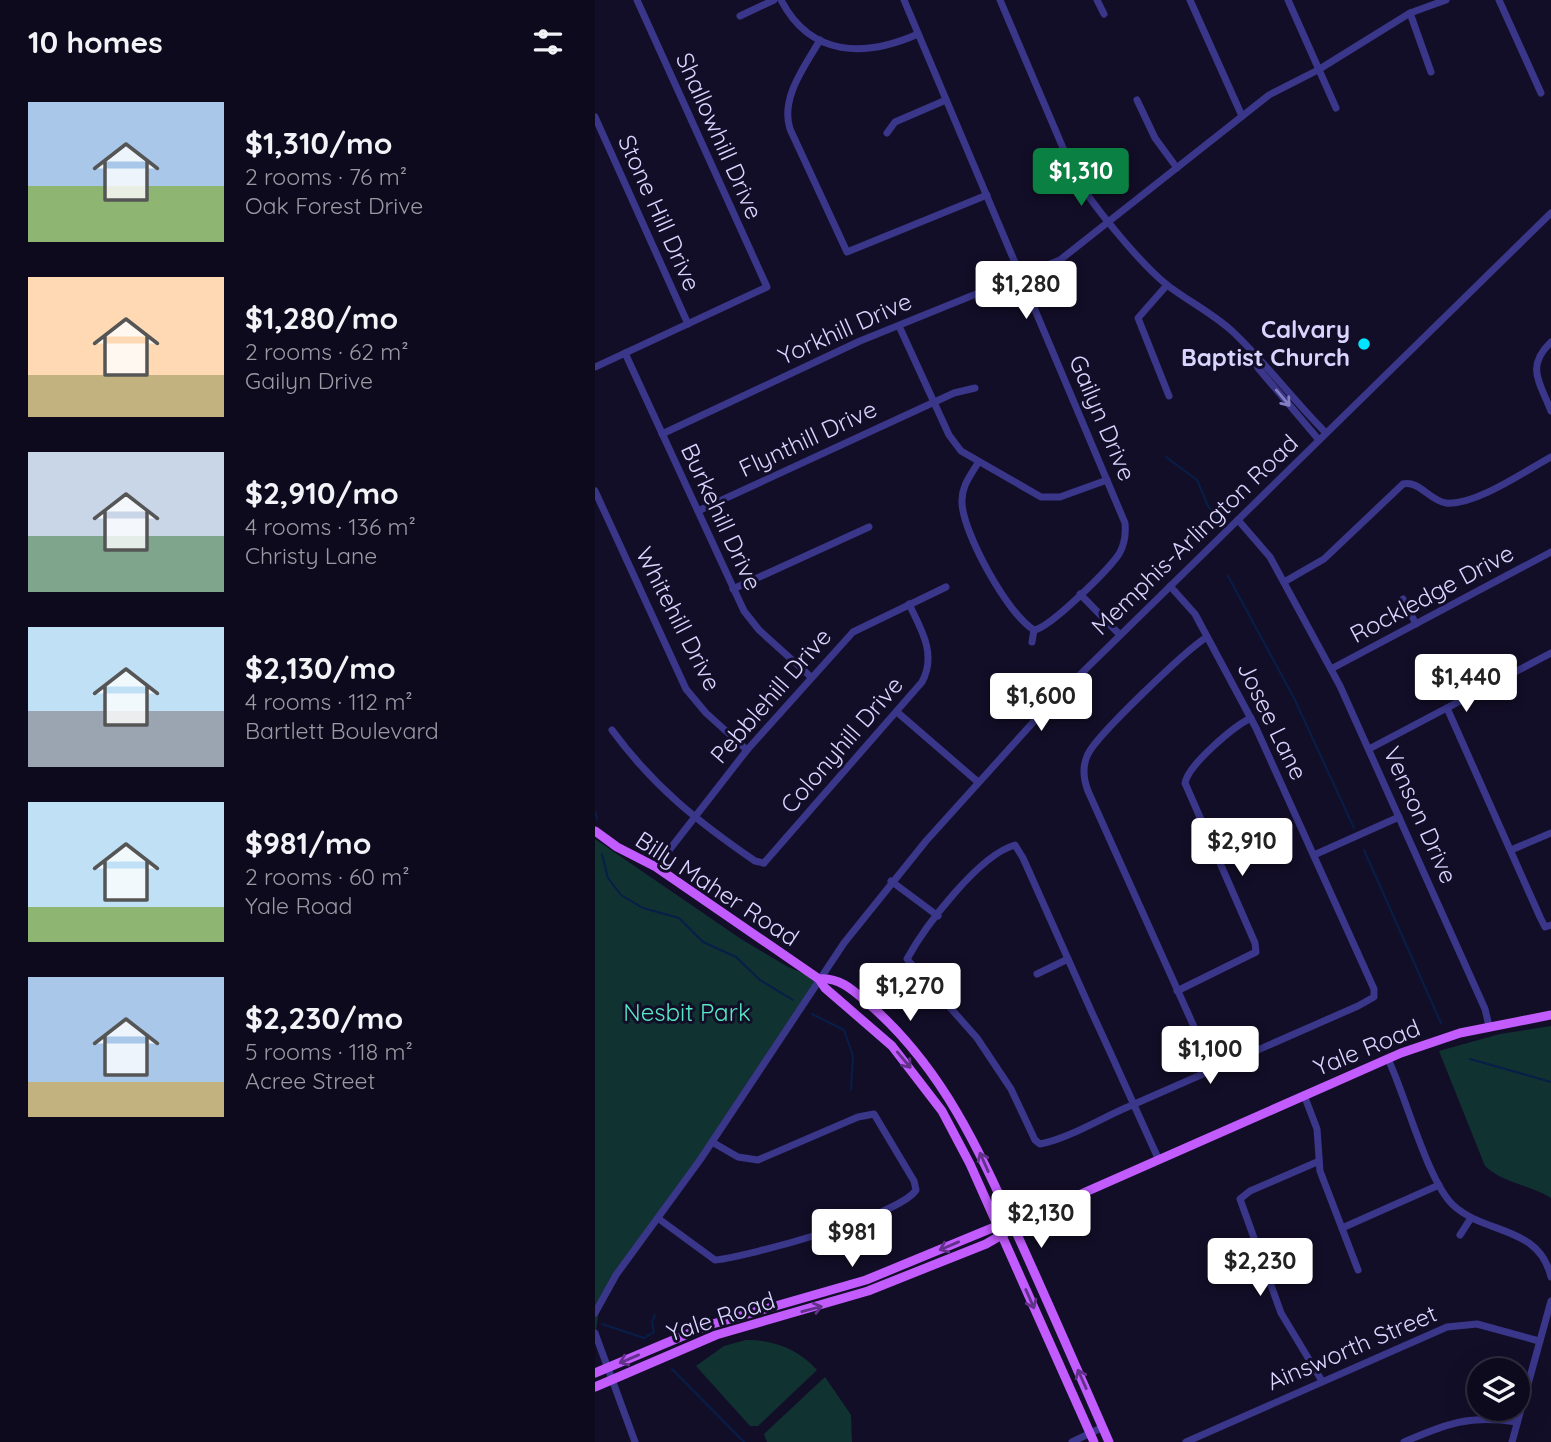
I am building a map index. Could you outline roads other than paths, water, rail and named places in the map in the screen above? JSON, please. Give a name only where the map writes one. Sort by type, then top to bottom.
[{"type":"main road","name":"Billy Maher Road","points":[[595,831],[617,847],[656,867],[819,979]]},
{"type":"main road","points":[[819,979],[833,978],[854,991],[904,1038],[938,1079],[967,1126],[1109,1442]]},
{"type":"main road","points":[[819,979],[876,1029],[926,1087],[955,1134],[1092,1438]]},
{"type":"main road","name":"Yale Road","points":[[595,1373],[709,1325],[866,1280],[997,1226],[1013,1224],[1388,1059],[1489,1026],[1551,1015]]},
{"type":"main road","points":[[926,1087],[938,1079]]},
{"type":"main road","name":"Yale Road","points":[[595,1387],[716,1335],[868,1292],[1002,1237],[1013,1224]]},
{"type":"main road","points":[[1050,1346],[1064,1339]]},
{"type":"street","name":"Shallowhill Drive","points":[[637,0],[767,287],[688,324]]},
{"type":"street","points":[[740,16],[774,0]]},
{"type":"street","points":[[781,0],[796,22],[820,40],[851,50],[887,47],[918,34]]},
{"type":"street","name":"Gailyn Drive","points":[[904,0],[1124,518],[1125,538],[1115,560],[1049,624],[1034,630]]},
{"type":"street","points":[[1000,0],[1074,174],[1110,222],[1143,264],[1167,285],[1221,322],[1252,354],[1267,365],[1326,433]]},
{"type":"street","points":[[1097,0],[1104,14]]},
{"type":"street","points":[[1190,0],[1242,116]]},
{"type":"street","points":[[1289,0],[1336,108]]},
{"type":"street","name":"Yorkhill Drive","points":[[662,434],[899,326],[1060,260],[1269,95],[1318,70],[1410,13],[1446,0]]},
{"type":"street","points":[[1499,0],[1541,93]]},
{"type":"street","points":[[1410,13],[1431,72]]},
{"type":"street","points":[[820,40],[789,99],[787,115],[790,129],[847,252],[987,195]]},
{"type":"street","points":[[887,133],[895,122],[946,100]]},
{"type":"street","points":[[1137,100],[1155,138],[1177,168]]},
{"type":"street","name":"Stone Hill Drive","points":[[595,117],[688,324]]},
{"type":"street","name":"Memphis-Arlington Road","points":[[595,1313],[616,1275],[659,1219],[819,979],[891,881],[1039,715],[1551,213]]},
{"type":"street","points":[[1167,285],[1138,318],[1169,396]]},
{"type":"street","points":[[595,367],[688,324]]},
{"type":"street","points":[[899,326],[955,445],[978,463],[1041,497],[1060,497],[1107,480]]},
{"type":"street","points":[[1551,342],[1538,354],[1535,370],[1551,411]]},
{"type":"street","name":"Burkehill Drive","points":[[625,353],[733,589],[753,624],[811,677]]},
{"type":"street","points":[[1252,354],[1258,368],[1319,440]]},
{"type":"street","name":"Flynthill Drive","points":[[698,510],[934,402],[959,391],[975,388]]},
{"type":"street","points":[[1408,474],[1409,482],[1436,501],[1458,503],[1551,457]]},
{"type":"street","points":[[978,463],[964,485],[964,516],[1000,595],[1034,630],[1032,642]]},
{"type":"street","points":[[1284,582],[1324,559],[1398,487],[1409,482]]},
{"type":"street","name":"Whitehill Drive","points":[[595,491],[686,689],[706,713],[747,750]]},
{"type":"street","name":"Venson Drive","points":[[1238,520],[1259,541],[1331,669],[1485,1009],[1489,1026]]},
{"type":"street","points":[[733,589],[869,527]]},
{"type":"street","name":"Rockledge Drive","points":[[1331,669],[1551,552]]},
{"type":"street","name":"Josee Lane","points":[[1170,586],[1192,609],[1251,718],[1374,989],[1374,997],[1213,1069]]},
{"type":"street","name":"Pebblehill Drive","points":[[656,867],[747,750],[853,632],[946,587]]},
{"type":"street","points":[[1080,594],[1120,635]]},
{"type":"street","points":[[1403,599],[1416,624]]},
{"type":"street","name":"Colonyhill Drive","points":[[694,819],[764,866],[922,682],[929,665],[927,644],[909,604]]},
{"type":"street","points":[[1158,1158],[1133,1104],[1068,959],[1015,845],[995,853],[976,868],[907,959],[977,1038],[1006,1082],[1039,1143],[1133,1104],[1213,1069],[1088,791],[1084,769],[1087,756],[1101,737],[1195,645],[1207,637]]},
{"type":"street","points":[[1369,749],[1551,653]]},
{"type":"street","points":[[1447,708],[1548,926]]},
{"type":"street","points":[[897,712],[978,782]]},
{"type":"street","points":[[1177,990],[1256,952],[1255,943],[1185,783],[1186,776],[1204,757],[1233,729],[1251,718]]},
{"type":"street","points":[[612,730],[646,773],[694,819]]},
{"type":"street","points":[[1314,855],[1399,817]]},
{"type":"street","points":[[1511,850],[1551,833]]},
{"type":"street","points":[[891,881],[938,916]]},
{"type":"street","points":[[1037,974],[1068,959]]},
{"type":"street","points":[[1388,1059],[1439,1185],[1453,1205],[1471,1218],[1530,1242],[1545,1260],[1551,1277]]},
{"type":"street","points":[[1304,1095],[1316,1125],[1318,1162],[1359,1270]]},
{"type":"street","points":[[659,1219],[714,1264],[818,1236],[915,1193],[914,1181],[874,1114],[858,1117],[758,1160],[741,1159],[712,1142]]},
{"type":"street","points":[[1318,1162],[1250,1191],[1240,1199],[1281,1313],[1322,1381]]},
{"type":"street","points":[[1342,1228],[1439,1185]]},
{"type":"street","points":[[1460,1235],[1471,1218]]},
{"type":"street","points":[[1512,1442],[1551,1301]]},
{"type":"street","name":"Ainsworth Street","points":[[1187,1442],[1447,1326],[1476,1324],[1539,1341]]},
{"type":"street","points":[[595,1333],[610,1380],[635,1442]]},
{"type":"street","points":[[1404,1442],[1449,1422],[1468,1418],[1517,1422]]},
{"type":"street","points":[[1072,1442],[1092,1438],[1103,1427]]},
{"type":"waterway","points":[[1166,457],[1197,480],[1208,506],[1218,518]]},
{"type":"waterway","points":[[1228,576],[1294,698],[1354,828]]},
{"type":"waterway","points":[[595,811],[597,819]]},
{"type":"waterway","points":[[1364,850],[1441,1023]]},
{"type":"waterway","points":[[602,854],[608,878],[621,895],[643,908],[679,918],[703,942],[736,957],[760,980],[793,1000]]},
{"type":"waterway","points":[[812,1014],[844,1030],[853,1056],[851,1089]]},
{"type":"waterway","points":[[1470,1059],[1551,1082]]},
{"type":"waterway","points":[[602,1324],[644,1338],[654,1332],[652,1322],[655,1315]]},
{"type":"waterway","points":[[672,1369],[744,1442]]},
{"type":"place","name":"Calvary Baptist Church","points":[[1364,344]]},
{"type":"park label","name":"Nesbit Park","points":[[687,1013]]}]
